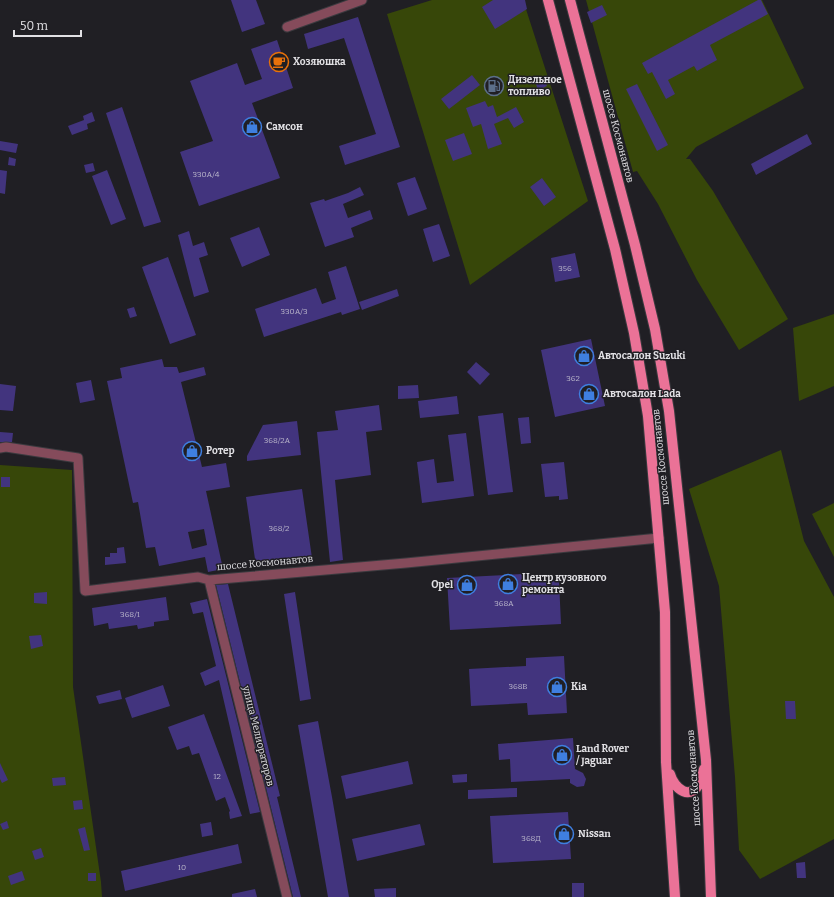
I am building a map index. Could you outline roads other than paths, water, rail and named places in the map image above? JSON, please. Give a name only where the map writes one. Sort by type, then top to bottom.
[{"type":"main road","name":"шоссе Космонавтов","points":[[548,0],[615,249],[634,333],[648,416],[665,612],[666,762],[675,897]]},
{"type":"main road","name":"шоссе Космонавтов","points":[[570,0],[635,245],[655,329],[669,411],[706,760],[711,897]]},
{"type":"main road","points":[[666,762],[672,782],[679,790],[686,792],[693,790],[700,783],[706,760]]},
{"type":"street","points":[[287,27],[362,0]]},
{"type":"street","name":"шоссе Космонавтов","points":[[0,448],[6,447],[78,458],[85,591],[198,577],[209,580],[659,538]]},
{"type":"street","name":"улица Мелиораторов","points":[[209,580],[287,897]]},
{"type":"place","name":"Хозяюшка","points":[[279,62]]},
{"type":"place","name":"Дизельное топливо","points":[[494,86]]},
{"type":"place","name":"Самсон","points":[[252,127]]},
{"type":"place","name":"Автосалон Suzuki","points":[[584,356]]},
{"type":"place","name":"Автосалон Lada","points":[[589,394]]},
{"type":"place","name":"Ротер","points":[[192,451]]},
{"type":"place","name":"Центр кузовного ремонта","points":[[508,584]]},
{"type":"place","name":"Opel","points":[[467,585]]},
{"type":"place","name":"Kia","points":[[557,687]]},
{"type":"place","name":"Land Rover / Jaguar","points":[[562,755]]},
{"type":"place","name":"Nissan","points":[[564,834]]}]
